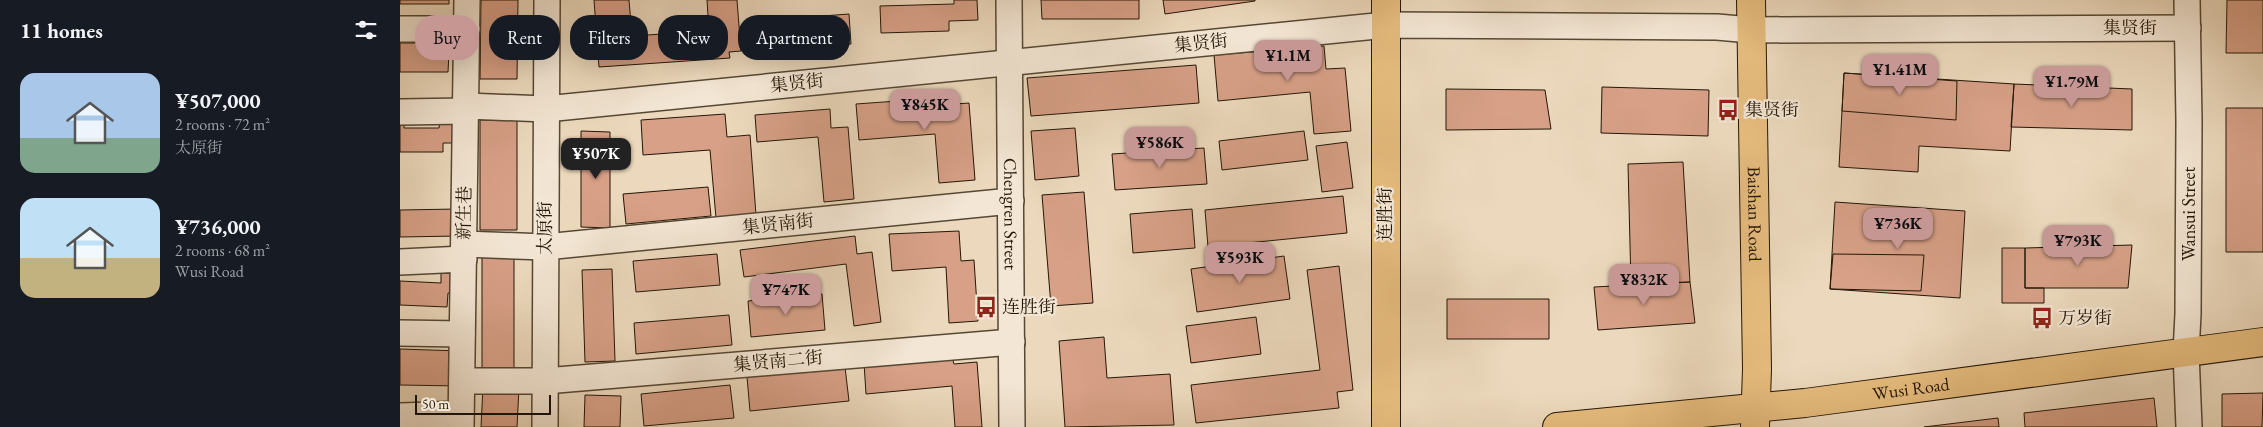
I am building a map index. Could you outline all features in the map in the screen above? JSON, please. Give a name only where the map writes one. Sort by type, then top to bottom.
[{"type":"main road","name":"Baishan Road","points":[[1751,0],[1757,359],[1756,417]]},
{"type":"main road","name":"连胜街","points":[[1386,13],[1386,427]]},
{"type":"main road","name":"Wusi Road","points":[[1558,427],[1756,417],[1805,403],[2263,342]]},
{"type":"street","name":"新生巷","points":[[467,0],[467,15]]},
{"type":"street","name":"太原街","points":[[545,427],[547,0]]},
{"type":"street","name":"Chengren Street","points":[[1009,0],[1012,427]]},
{"type":"street","name":"Wansui Street","points":[[2187,0],[2188,295],[2186,353],[2189,427]]},
{"type":"street","name":"集贤街","points":[[400,112],[466,108],[546,109],[1010,62],[1386,13],[1751,30],[2188,28]]},
{"type":"street","points":[[400,29],[415,29]]},
{"type":"street","name":"新生巷","points":[[461,420],[467,60]]},
{"type":"street","name":"集贤南街","points":[[400,262],[464,252],[545,247],[1011,201]]},
{"type":"street","points":[[400,333],[462,334]]},
{"type":"street","name":"集贤南二街","points":[[462,381],[545,381],[1012,342]]},
{"type":"street","points":[[400,416],[461,420]]},
{"type":"building","points":[[400,0],[449,0],[449,4],[400,4]]},
{"type":"building","points":[[481,0],[518,0],[518,15],[489,15],[489,60],[517,60],[517,79],[480,79]]},
{"type":"building","points":[[594,0],[629,0],[630,15],[595,15]]},
{"type":"building","points":[[707,0],[737,0],[738,51],[729,52],[730,58],[728,58],[728,15],[708,15]]},
{"type":"building","points":[[954,0],[977,0],[978,20],[949,21],[949,31],[881,33],[880,6],[954,4]]},
{"type":"building","points":[[1041,0],[1139,0],[1139,19],[1042,19]]},
{"type":"building","points":[[1163,0],[1255,0],[1255,1],[1165,14]]},
{"type":"building","points":[[2227,0],[2263,0],[2263,53],[2226,53]]},
{"type":"building","points":[[658,34],[658,60],[701,60],[599,67],[598,60],[648,60],[648,35]]},
{"type":"building","points":[[400,43],[415,43],[415,60],[449,60],[448,72],[400,72]]},
{"type":"building","points":[[1324,46],[1326,69],[1345,68],[1351,131],[1314,134],[1310,92],[1218,101],[1214,55]]},
{"type":"building","points":[[1196,65],[1199,103],[1031,116],[1027,78]]},
{"type":"building","points":[[1844,73],[1957,81],[1956,120],[1842,111]]},
{"type":"building","points":[[1844,73],[2014,84],[2010,151],[1919,146],[1918,172],[1839,167]]},
{"type":"building","points":[[2014,84],[2132,89],[2132,130],[2011,127]]},
{"type":"building","points":[[1602,87],[1709,90],[1708,136],[1601,133]]},
{"type":"building","points":[[1446,89],[1545,90],[1551,129],[1446,130]]},
{"type":"building","points":[[939,98],[942,105],[969,103],[975,180],[939,183],[935,134],[859,140],[856,104]]},
{"type":"building","points":[[2226,108],[2263,108],[2263,252],[2226,252]]},
{"type":"building","points":[[830,109],[831,128],[848,127],[854,199],[824,202],[818,137],[757,142],[755,115]]},
{"type":"building","points":[[725,114],[727,137],[750,135],[756,215],[716,218],[710,150],[643,155],[641,120]]},
{"type":"building","points":[[480,120],[517,120],[517,230],[480,230]]},
{"type":"building","points":[[400,121],[404,121],[404,128],[439,128],[440,121],[459,122],[459,143],[443,143],[443,152],[400,152]]},
{"type":"building","points":[[1075,128],[1079,176],[1035,180],[1031,131]]},
{"type":"building","points":[[581,131],[610,132],[610,228],[581,227]]},
{"type":"building","points":[[1304,131],[1308,160],[1222,170],[1219,141]]},
{"type":"building","points":[[1347,142],[1353,188],[1322,192],[1316,146]]},
{"type":"building","points":[[1204,148],[1207,184],[1115,190],[1112,154]]},
{"type":"building","points":[[1683,162],[1690,282],[1631,284],[1628,164]]},
{"type":"building","points":[[708,187],[711,216],[626,224],[623,194]]},
{"type":"building","points":[[1084,192],[1093,303],[1051,306],[1042,195]]},
{"type":"building","points":[[1343,196],[1347,233],[1208,247],[1205,210]]},
{"type":"building","points":[[1835,202],[1965,211],[1960,298],[1830,289]]},
{"type":"building","points":[[457,209],[457,236],[400,237],[400,210]]},
{"type":"building","points":[[1192,209],[1195,248],[1133,253],[1130,214]]},
{"type":"building","points":[[959,231],[961,261],[974,260],[978,321],[949,323],[946,267],[892,271],[889,234]]},
{"type":"building","points":[[855,236],[857,254],[872,252],[881,322],[854,326],[846,264],[744,277],[740,250]]},
{"type":"building","points":[[2132,245],[2128,288],[2025,288],[2025,248]]},
{"type":"building","points":[[2002,248],[2025,248],[2025,288],[2044,288],[2044,303],[2002,303]]},
{"type":"building","points":[[717,254],[720,285],[636,292],[633,261]]},
{"type":"building","points":[[1833,254],[1924,255],[1921,291],[1830,289]]},
{"type":"building","points":[[1284,256],[1290,299],[1197,312],[1191,269]]},
{"type":"building","points":[[482,257],[514,257],[514,368],[482,368]]},
{"type":"building","points":[[1339,266],[1353,390],[1337,392],[1339,408],[1196,423],[1191,385],[1320,370],[1307,270]]},
{"type":"building","points":[[612,269],[615,361],[585,362],[582,270]]},
{"type":"building","points":[[441,273],[459,274],[458,294],[448,293],[447,307],[400,305],[400,281],[441,283]]},
{"type":"building","points":[[1690,282],[1695,323],[1598,330],[1594,287]]},
{"type":"building","points":[[822,294],[825,330],[751,337],[748,301]]},
{"type":"building","points":[[1447,299],[1549,299],[1549,339],[1447,339]]},
{"type":"building","points":[[729,315],[732,345],[636,354],[634,323]]},
{"type":"building","points":[[1256,317],[1261,354],[1191,363],[1186,326]]},
{"type":"building","points":[[1104,337],[1107,378],[1170,374],[1174,425],[1065,427],[1059,341]]},
{"type":"building","points":[[400,349],[460,351],[460,386],[400,385]]},
{"type":"building","points":[[951,355],[954,364],[977,362],[982,427],[955,427],[952,386],[866,394],[864,363]]},
{"type":"building","points":[[845,367],[849,401],[750,411],[747,377]]},
{"type":"building","points":[[730,385],[734,418],[644,426],[641,394]]},
{"type":"building","points":[[483,386],[519,388],[517,427],[481,427]]},
{"type":"building","points":[[2263,393],[2262,427],[2222,427],[2222,394]]},
{"type":"building","points":[[585,395],[621,396],[620,427],[584,427]]},
{"type":"building","points":[[2154,398],[2157,427],[2025,427],[2024,413]]},
{"type":"building","points":[[1998,418],[1999,427],[1924,427]]},
{"type":"place","name":"集贤街","points":[[1728,110]]},
{"type":"place","name":"连胜街","points":[[986,307]]},
{"type":"place","name":"万岁街","points":[[2042,318]]}]
